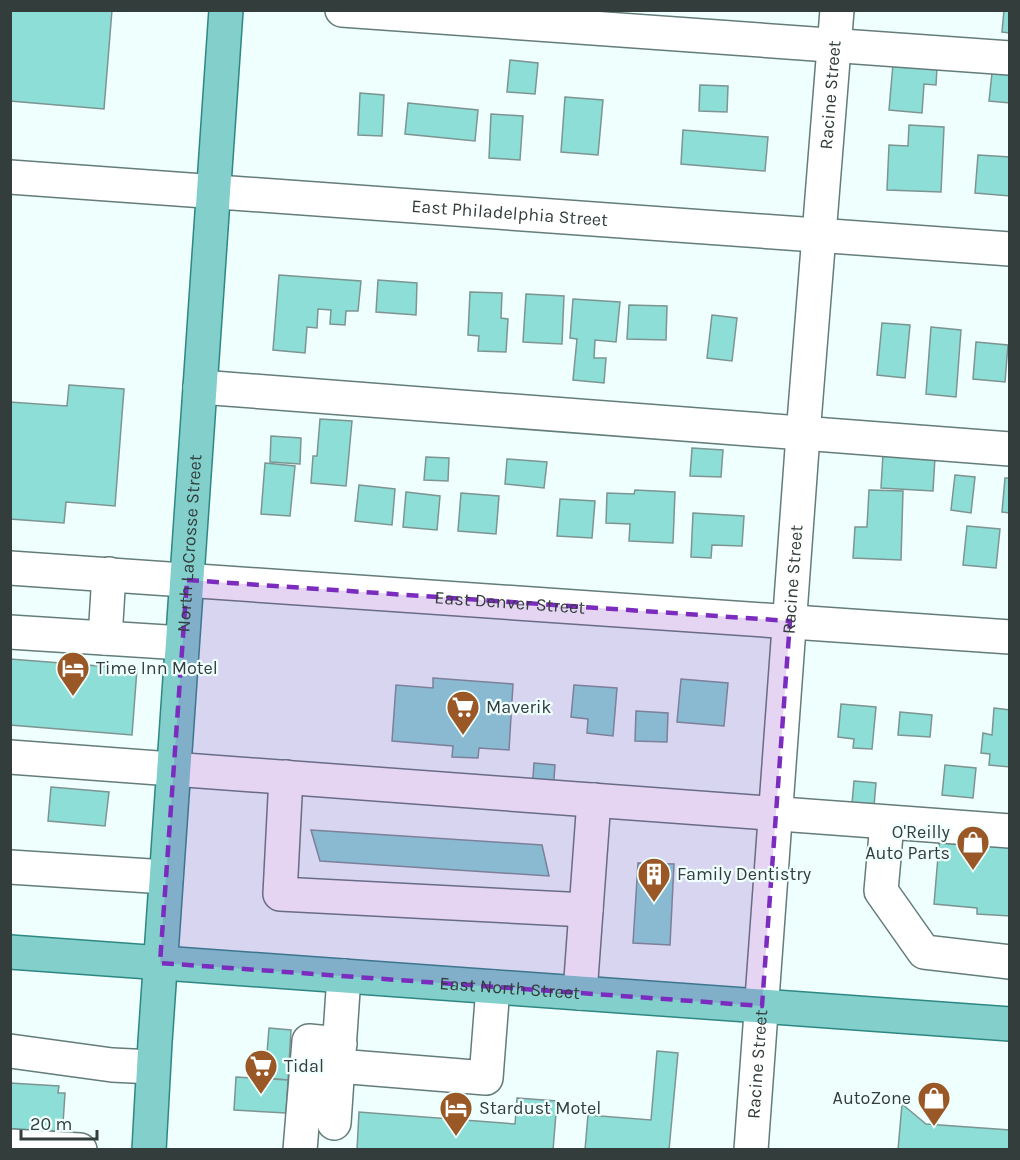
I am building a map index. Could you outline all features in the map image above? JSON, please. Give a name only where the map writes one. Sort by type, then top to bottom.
[{"type":"main road","name":"North LaCrosse Street","points":[[149,1149],[226,10]]},
{"type":"main road","name":"East North Street","points":[[10,952],[1010,1024]]},
{"type":"street","points":[[342,10],[1010,58]]},
{"type":"street","name":"Racine Street","points":[[751,1149],[803,435],[837,10]]},
{"type":"street","name":"East Philadelphia Street","points":[[10,177],[1010,249]]},
{"type":"street","points":[[200,387],[803,435],[1010,449]]},
{"type":"street","name":"East Denver Street","points":[[10,568],[1010,637]]},
{"type":"street","points":[[105,638],[109,574]]},
{"type":"street","points":[[10,632],[182,643]]},
{"type":"street","points":[[10,757],[1010,831]]},
{"type":"street","points":[[286,777],[280,894],[586,910]]},
{"type":"street","points":[[580,993],[594,800]]},
{"type":"street","points":[[887,823],[881,891],[924,952],[1010,962]]},
{"type":"street","points":[[10,867],[166,877]]},
{"type":"street","points":[[334,1123],[344,976]]},
{"type":"street","points":[[300,1149],[309,1041],[339,1055],[486,1078],[494,987]]},
{"type":"street","points":[[10,1051],[112,1065],[153,1067]]},
{"type":"street","points":[[10,1146],[80,1149]]},
{"type":"highlighted area","points":[[187,580],[790,621],[762,1006],[160,963]]},
{"type":"building","points":[[10,10],[112,10],[104,109],[10,101]]},
{"type":"building","points":[[1004,10],[1010,10],[1010,33],[1002,32]]},
{"type":"building","points":[[510,60],[538,63],[535,94],[507,92]]},
{"type":"building","points":[[893,64],[937,67],[936,85],[924,84],[922,113],[889,110]]},
{"type":"building","points":[[992,73],[1010,74],[1010,103],[989,101]]},
{"type":"building","points":[[700,85],[728,86],[727,112],[699,111]]},
{"type":"building","points":[[360,93],[384,95],[382,136],[358,135]]},
{"type":"building","points":[[565,97],[603,100],[598,155],[561,152]]},
{"type":"building","points":[[408,103],[478,110],[475,141],[405,134]]},
{"type":"building","points":[[491,114],[523,116],[520,160],[489,158]]},
{"type":"building","points":[[909,125],[944,127],[941,192],[887,190],[889,145],[908,146]]},
{"type":"building","points":[[683,130],[768,137],[765,171],[681,164]]},
{"type":"building","points":[[978,155],[1010,157],[1010,196],[975,193]]},
{"type":"building","points":[[279,275],[361,281],[358,311],[346,311],[345,325],[330,324],[331,310],[318,309],[317,328],[307,327],[305,353],[273,350]]},
{"type":"building","points":[[378,280],[417,283],[416,315],[376,312]]},
{"type":"building","points":[[470,292],[502,293],[501,318],[508,319],[506,352],[478,351],[479,336],[468,335]]},
{"type":"building","points":[[526,294],[564,296],[562,344],[523,342]]},
{"type":"building","points":[[573,299],[620,302],[616,342],[595,340],[594,358],[606,358],[604,383],[573,380],[577,339],[570,338]]},
{"type":"building","points":[[629,305],[667,306],[666,340],[627,339]]},
{"type":"building","points":[[712,315],[737,318],[732,361],[707,358]]},
{"type":"building","points":[[882,323],[910,325],[905,378],[877,375]]},
{"type":"building","points":[[931,327],[961,330],[956,397],[926,394]]},
{"type":"building","points":[[976,342],[1008,345],[1005,382],[973,379]]},
{"type":"building","points":[[69,385],[124,389],[115,506],[66,502],[64,523],[10,519],[10,402],[67,406]]},
{"type":"building","points":[[320,419],[352,421],[346,486],[311,483],[313,456],[317,456]]},
{"type":"building","points":[[271,436],[301,438],[300,464],[270,462]]},
{"type":"building","points":[[692,448],[723,450],[721,477],[690,476]]},
{"type":"building","points":[[883,454],[935,457],[933,491],[881,488]]},
{"type":"building","points":[[426,457],[449,458],[448,481],[424,480]]},
{"type":"building","points":[[507,459],[547,462],[544,488],[505,484]]},
{"type":"building","points":[[265,463],[295,466],[290,516],[261,514]]},
{"type":"building","points":[[955,475],[975,477],[971,513],[951,510]]},
{"type":"building","points":[[1005,478],[1010,478],[1010,513],[1002,512]]},
{"type":"building","points":[[359,485],[395,489],[392,525],[355,521]]},
{"type":"building","points":[[635,490],[675,492],[673,543],[629,541],[630,524],[606,523],[607,493],[634,494]]},
{"type":"building","points":[[869,490],[903,491],[901,560],[853,558],[855,527],[867,527]]},
{"type":"building","points":[[406,492],[440,496],[437,530],[403,527]]},
{"type":"building","points":[[461,493],[499,496],[496,534],[458,531]]},
{"type":"building","points":[[560,499],[595,501],[592,538],[557,536]]},
{"type":"building","points":[[693,513],[744,516],[742,546],[712,545],[711,558],[691,557]]},
{"type":"building","points":[[967,526],[1000,529],[996,568],[963,565]]},
{"type":"building","name":"Time Inn Motel","points":[[10,659],[137,669],[132,735],[10,725]]},
{"type":"building","points":[[433,678],[513,684],[509,750],[479,748],[478,758],[452,757],[453,746],[392,741],[396,685],[433,688]]},
{"type":"building","points":[[681,679],[728,683],[724,726],[677,722]]},
{"type":"building","points":[[574,685],[617,688],[613,736],[587,733],[588,719],[571,717]]},
{"type":"building","points":[[841,704],[876,707],[872,749],[853,748],[854,739],[838,737]]},
{"type":"building","points":[[994,708],[1010,710],[1010,767],[989,765],[990,754],[981,753],[983,733],[992,735]]},
{"type":"building","points":[[636,711],[668,713],[667,742],[635,741]]},
{"type":"building","points":[[900,712],[932,715],[930,737],[898,735]]},
{"type":"building","points":[[534,763],[555,765],[553,793],[532,792]]},
{"type":"building","points":[[945,765],[976,768],[973,798],[942,795]]},
{"type":"building","points":[[854,781],[876,783],[873,817],[851,815]]},
{"type":"building","points":[[51,787],[109,792],[105,826],[48,821]]},
{"type":"building","points":[[311,830],[542,845],[549,876],[320,861]]},
{"type":"building","name":"O'Reilly Auto Parts","points":[[940,833],[1010,839],[1010,916],[977,914],[977,908],[934,904]]},
{"type":"building","name":"Family Dentistry","points":[[638,863],[674,864],[670,945],[633,943]]},
{"type":"building","name":"Tidal","points":[[269,1028],[291,1030],[288,1080],[265,1078]]},
{"type":"building","points":[[657,1051],[678,1053],[669,1150],[585,1150],[588,1115],[651,1120]]},
{"type":"building","name":"Tidal","points":[[236,1077],[288,1080],[286,1113],[234,1110]]},
{"type":"building","points":[[10,1083],[59,1086],[58,1093],[65,1093],[62,1139],[10,1136]]},
{"type":"building","name":"Stardust Motel","points":[[517,1098],[557,1101],[553,1150],[357,1150],[359,1112],[515,1124]]},
{"type":"building","name":"AutoZone","points":[[902,1104],[926,1124],[1010,1130],[1010,1150],[898,1150]]},
{"type":"place","name":"Time Inn Motel","points":[[73,697]]},
{"type":"place","name":"Maverik","points":[[463,736]]},
{"type":"place","name":"O'Reilly Auto Parts","points":[[973,871]]},
{"type":"place","name":"Family Dentistry","points":[[654,903]]},
{"type":"place","name":"Tidal","points":[[261,1095]]},
{"type":"place","name":"AutoZone","points":[[934,1127]]},
{"type":"place","name":"Stardust Motel","points":[[456,1137]]}]
